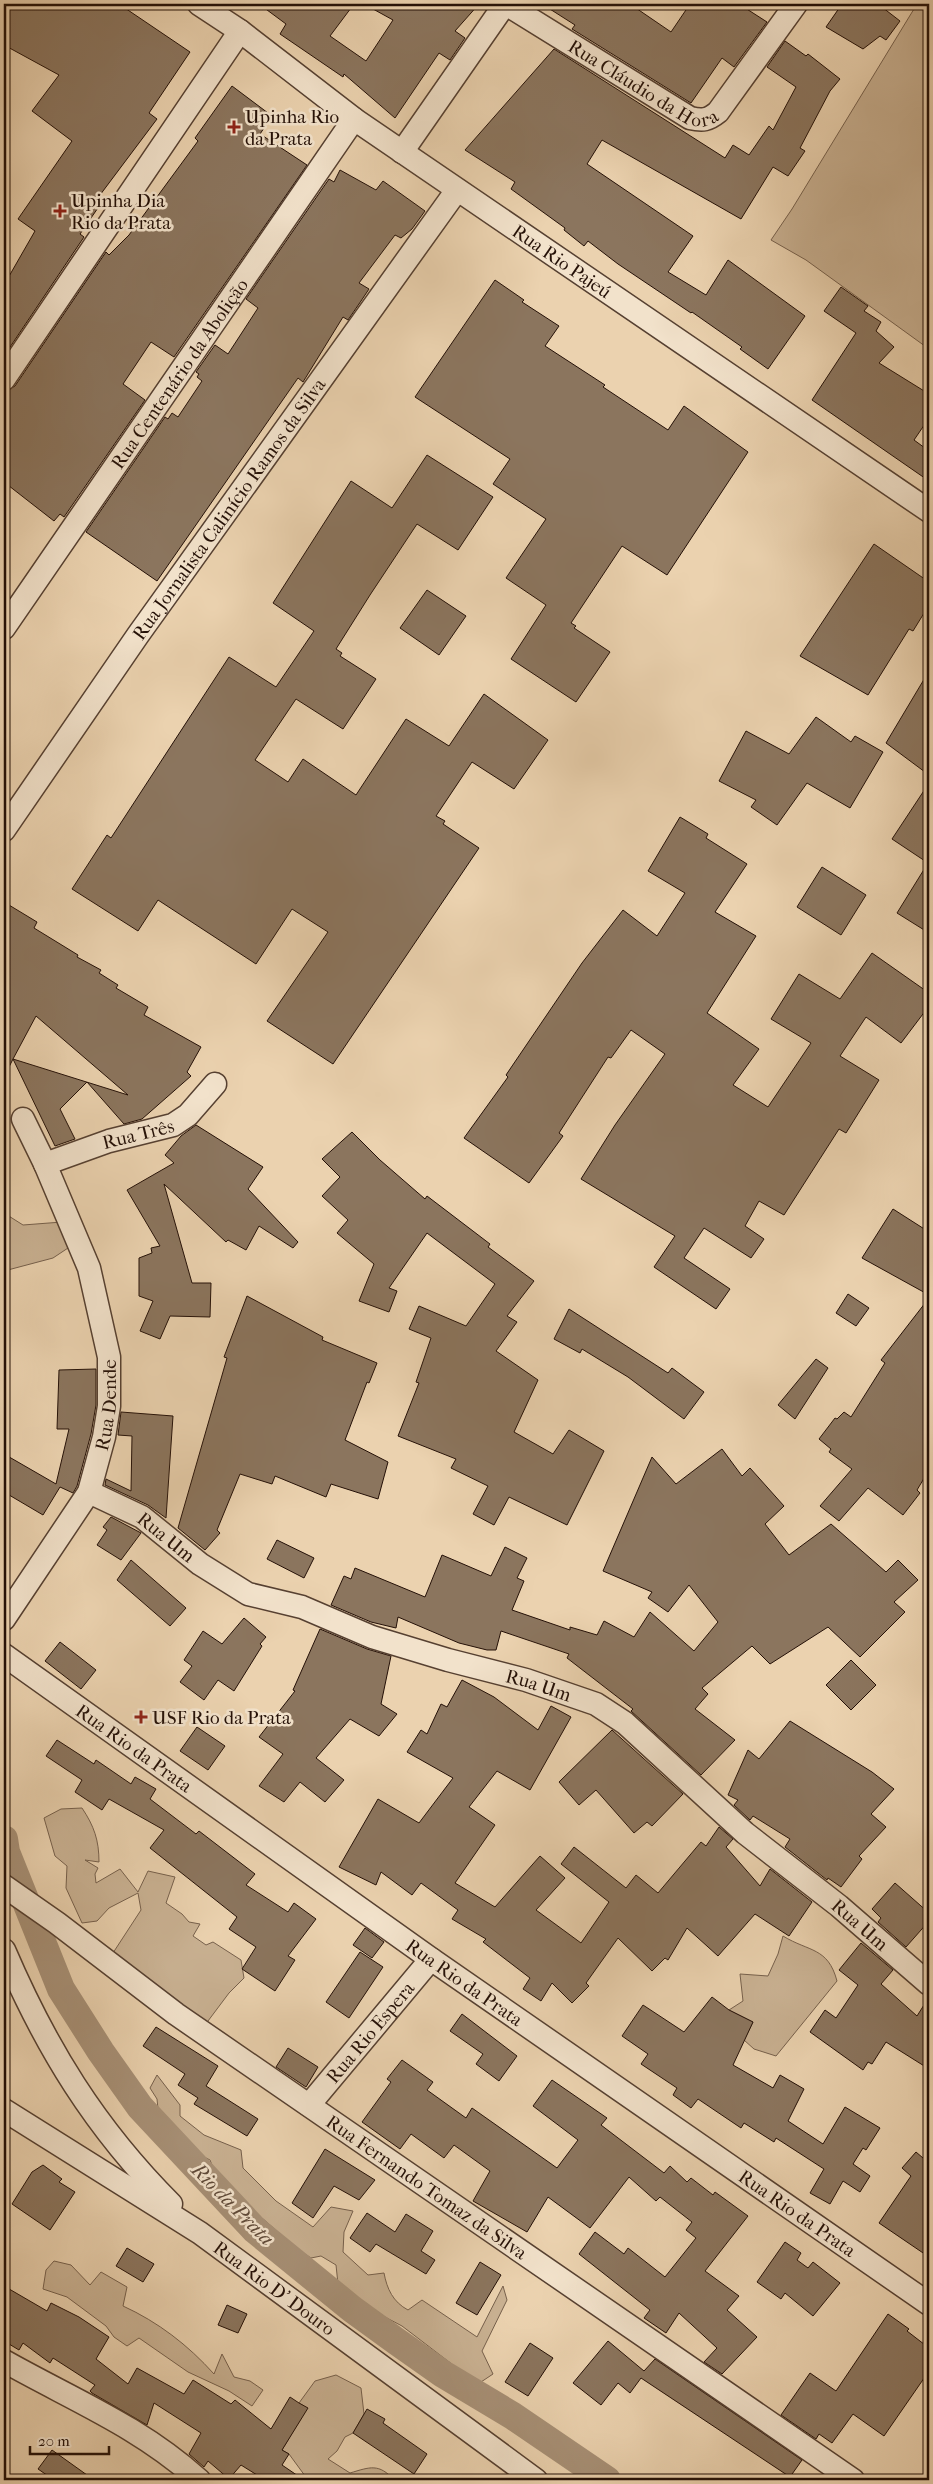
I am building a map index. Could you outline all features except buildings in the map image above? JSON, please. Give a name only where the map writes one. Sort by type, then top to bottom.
[{"type":"street","name":"Rua Rio Pajeú","points":[[199,4],[240,31],[354,119],[929,511]]},
{"type":"street","points":[[402,152],[505,4]]},
{"type":"street","name":"Rua Cláudio da Hora","points":[[505,4],[690,118],[702,121],[718,112],[796,4]]},
{"type":"street","points":[[4,379],[240,31]]},
{"type":"street","name":"Rua Centenário da Abolição","points":[[4,628],[354,119]]},
{"type":"street","name":"Rua Jornalista Calinício Ramos da Silva","points":[[4,830],[138,635],[457,190]]},
{"type":"street","name":"Rua Três","points":[[45,1164],[110,1141],[173,1125],[188,1115],[215,1084]]},
{"type":"street","name":"Rua Dende","points":[[4,1619],[89,1492],[104,1437],[109,1406],[110,1357],[89,1268],[45,1164],[23,1119]]},
{"type":"street","name":"Rua Um","points":[[89,1492],[142,1517],[200,1564],[248,1594],[302,1607],[372,1637],[448,1660],[526,1680],[596,1704],[625,1724],[745,1833],[839,1906],[929,1984]]},
{"type":"street","name":"Rua Rio da Prata","points":[[4,1655],[431,1959],[929,2304]]},
{"type":"street","name":"Rua Fernando Tomaz da Silva","points":[[4,1886],[50,1918],[176,2014],[853,2480]]},
{"type":"street","points":[[4,1950],[31,2013],[71,2083],[139,2172],[200,2233]]},
{"type":"street","name":"Rua Rio Espera","points":[[309,2105],[431,1959]]},
{"type":"street","name":"Rua Rio D' Douro","points":[[4,2110],[200,2233],[536,2480]]},
{"type":"street","points":[[4,2361],[49,2387],[124,2424],[179,2462],[199,2480]]},
{"type":"shaded area","points":[[917,4],[929,4],[929,349],[806,260],[771,240],[792,209]]},
{"type":"shaded area","points":[[4,1213],[23,1225],[62,1222],[71,1246],[53,1258],[4,1271]]},
{"type":"shaded area","points":[[82,1808],[93,1827],[97,1840],[99,1862],[85,1860],[98,1868],[95,1874],[96,1883],[120,1869],[138,1892],[148,1871],[175,1877],[166,1903],[182,1914],[189,1922],[200,1924],[193,1936],[206,1945],[213,1942],[241,1960],[244,1978],[229,1993],[205,2025],[111,1956],[141,1910],[138,1893],[109,1908],[97,1921],[82,1923],[66,1888],[67,1866],[55,1856],[44,1818],[61,1809]]},
{"type":"shaded area","points":[[783,1936],[823,1956],[833,1970],[837,1981],[776,2056],[754,2049],[744,2040],[753,2022],[729,2010],[743,2001],[740,1974],[768,1976],[778,1954]]},
{"type":"shaded area","points":[[157,2075],[180,2105],[180,2116],[204,2135],[241,2150],[243,2168],[276,2201],[313,2227],[331,2207],[353,2211],[344,2232],[343,2252],[368,2275],[384,2273],[392,2294],[403,2307],[408,2310],[422,2300],[477,2337],[503,2286],[507,2300],[482,2351],[493,2374],[478,2384],[402,2326],[385,2317],[338,2284],[336,2265],[321,2256],[311,2258],[290,2243],[236,2196],[224,2185],[210,2160],[184,2147],[158,2109],[157,2099],[150,2088]]},
{"type":"shaded area","points":[[54,2261],[71,2265],[90,2285],[101,2272],[127,2287],[123,2306],[148,2319],[172,2335],[194,2353],[214,2374],[222,2354],[234,2377],[250,2381],[263,2390],[252,2406],[229,2391],[188,2372],[139,2338],[127,2346],[114,2337],[106,2326],[67,2297],[43,2289],[46,2270]]},
{"type":"shaded area","points":[[336,2375],[361,2388],[364,2414],[353,2433],[345,2437],[337,2451],[328,2459],[350,2473],[374,2468],[384,2471],[394,2480],[308,2480],[289,2454],[282,2450],[307,2408],[299,2403],[315,2381]]},
{"type":"waterway","name":"Rio da Prata","points":[[4,1839],[6,1852],[61,1989],[101,2052],[140,2107],[255,2230],[352,2309],[396,2341],[443,2374],[513,2416],[607,2480]]},
{"type":"place","name":"Upinha Rio da Prata","points":[[234,127]]},
{"type":"place","name":"Upinha Dia Rio da Prata","points":[[60,211]]},
{"type":"place","name":"USF Rio da Prata","points":[[141,1717]]}]
